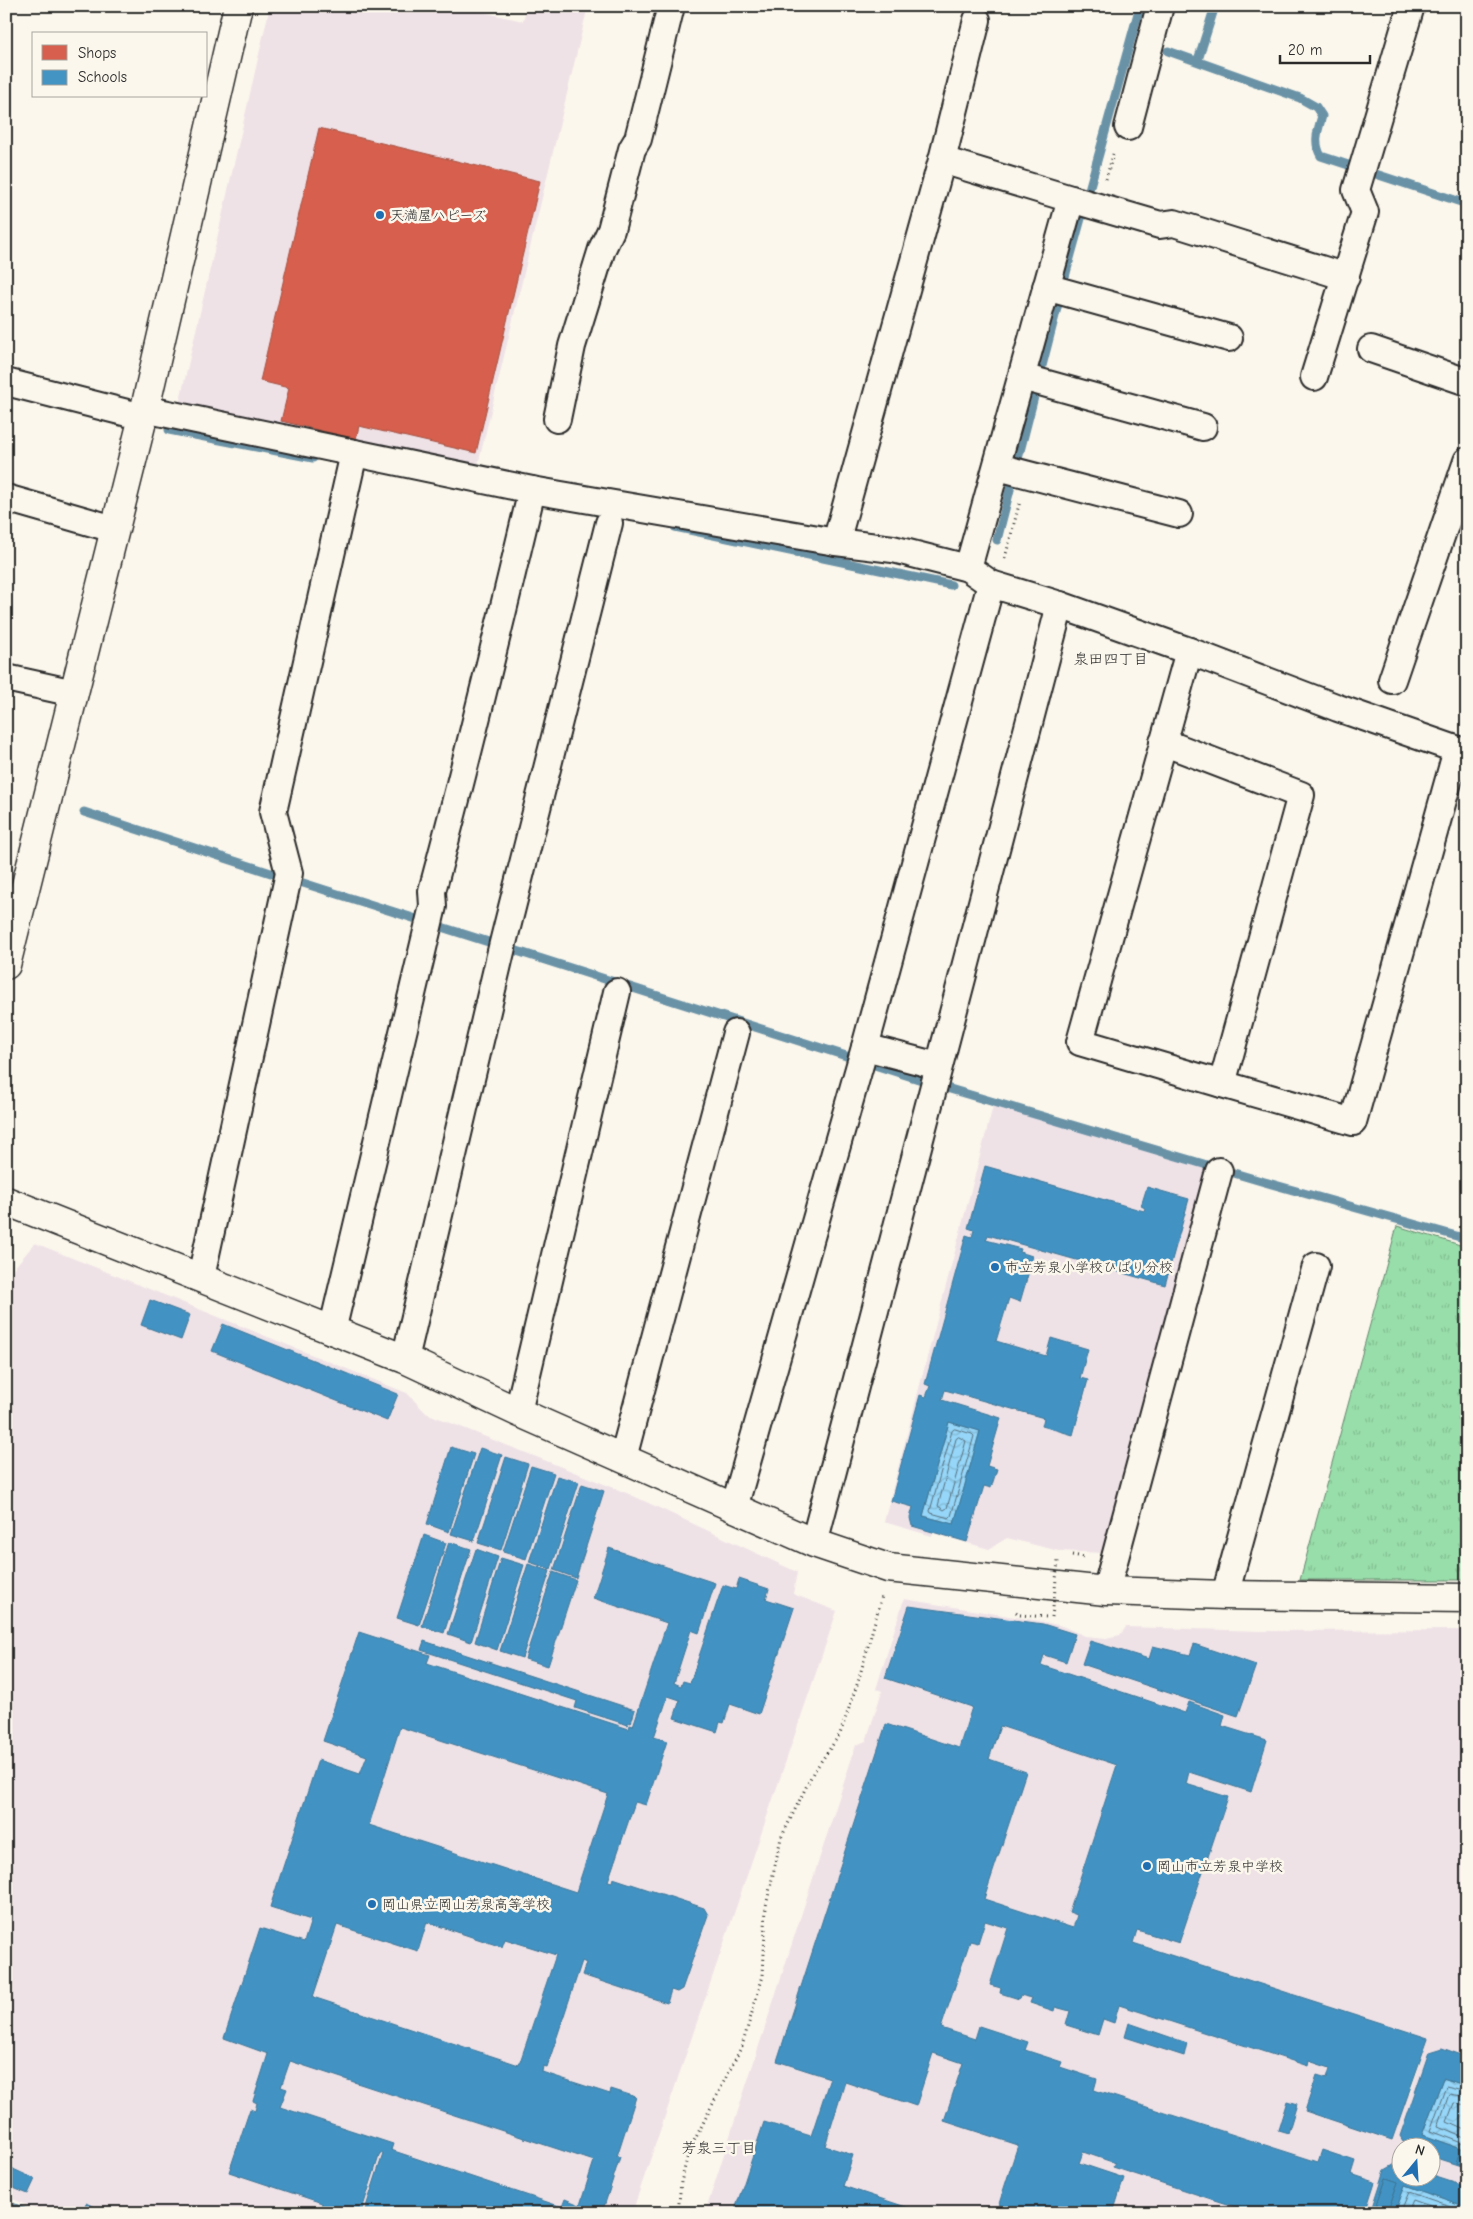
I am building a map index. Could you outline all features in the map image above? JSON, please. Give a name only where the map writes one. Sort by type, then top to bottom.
[{"type":"street","points":[[6,965],[143,413],[238,6]]},
{"type":"street","points":[[557,419],[572,346],[602,249],[611,230],[632,149],[638,139],[671,6]]},
{"type":"street","points":[[1128,128],[1160,6]]},
{"type":"street","points":[[1314,377],[1365,212],[1356,190],[1411,6]]},
{"type":"street","points":[[836,542],[942,160],[977,20]]},
{"type":"street","points":[[942,160],[1160,225],[1174,223],[1346,277]]},
{"type":"street","points":[[968,568],[1011,471],[1033,380],[1081,202]]},
{"type":"street","points":[[1057,290],[1229,338]]},
{"type":"street","points":[[1371,349],[1467,382]]},
{"type":"street","points":[[1033,380],[1203,426]]},
{"type":"street","points":[[6,382],[353,461],[530,496],[893,549],[968,568],[991,584],[1060,605],[1189,651],[1338,708],[1462,751],[1353,1122],[1080,1042],[1189,651]]},
{"type":"street","points":[[1392,680],[1467,460]]},
{"type":"street","points":[[201,1276],[289,873],[273,812],[353,461]]},
{"type":"street","points":[[1011,471],[1179,514]]},
{"type":"street","points":[[332,1331],[433,906],[432,891],[472,744],[491,653],[530,496]]},
{"type":"street","points":[[6,498],[114,529]]},
{"type":"street","points":[[406,1359],[502,948],[610,523]]},
{"type":"street","points":[[734,1508],[862,1057],[991,584]]},
{"type":"street","points":[[814,1543],[1060,605]]},
{"type":"street","points":[[6,678],[74,693]]},
{"type":"street","points":[[1163,742],[1301,796],[1222,1084]]},
{"type":"street","points":[[518,1412],[617,992]]},
{"type":"street","points":[[623,1458],[736,1033]]},
{"type":"street","points":[[862,1057],[935,1078]]},
{"type":"street","points":[[1106,1591],[1219,1171]]},
{"type":"street","points":[[6,1201],[201,1276],[332,1331],[406,1359],[518,1412],[814,1543],[888,1568],[1106,1591],[1225,1595],[1467,1598]]},
{"type":"street","points":[[1225,1595],[1316,1266]]},
{"type":"path","points":[[1020,1615],[1052,1617],[1058,1561]]},
{"type":"path","points":[[678,2213],[681,2182],[689,2151],[742,2046],[763,1976],[766,1906],[781,1838],[813,1773],[840,1734],[858,1682],[884,1588]]},
{"type":"shaded area","name":"天満屋ハピーズ","points":[[270,6],[331,6],[369,15],[371,6],[455,6],[523,21],[527,6],[588,6],[477,469],[178,409]]},
{"type":"shaded area","points":[[993,1106],[1212,1171],[1103,1553],[1059,1551],[1007,1538],[989,1549],[933,1533],[932,1536],[884,1522]],"holes":[[[985,1167],[1144,1211],[1145,1208],[1141,1206],[1147,1187],[1189,1199],[1165,1285],[988,1235],[986,1240],[1021,1249],[1020,1252],[1032,1256],[1031,1260],[1044,1264],[1042,1271],[1030,1268],[1020,1302],[1009,1298],[996,1341],[1046,1356],[1051,1338],[1088,1349],[1080,1378],[1088,1380],[1072,1435],[1042,1426],[1044,1418],[945,1390],[942,1400],[1001,1418],[987,1466],[997,1469],[991,1488],[984,1486],[913,1526],[910,1518],[913,1507],[921,1395],[926,1397],[930,1386],[925,1383],[966,1235],[972,1237],[974,1230],[968,1227]]]},
{"type":"shaded area","name":"岡山県立岡山芳泉高等学校","points":[[35,1243],[407,1393],[426,1413],[629,1494],[797,1572],[793,1594],[837,1611],[632,2213],[43,2213],[6,2196],[6,1297],[13,1269]]},
{"type":"shaded area","points":[[904,1599],[1040,1621],[1062,1626],[1085,1636],[1106,1638],[1120,1635],[1126,1627],[1262,1631],[1467,1630],[1467,2213],[1365,2213],[1375,2182],[1351,2174],[1354,2161],[1322,2150],[1318,2162],[1094,2090],[1060,2067],[1062,2062],[1025,2050],[1027,2042],[979,2026],[975,2039],[941,2028],[970,1941],[978,1943],[985,1921],[1008,1928],[990,1984],[1001,1988],[1000,1993],[1019,1999],[1020,1995],[1032,1998],[1030,2004],[1054,2011],[1055,2007],[1070,2011],[1066,2025],[1097,2035],[1103,2019],[1114,2022],[1119,2005],[1307,2066],[1309,2061],[1330,2068],[1327,2078],[1317,2075],[1305,2111],[1390,2139],[1390,2186],[1440,2186],[1440,2136],[1393,2136],[1407,2093],[1410,2094],[1428,2039],[1133,1943],[1137,1930],[1179,1943],[1227,1797],[1186,1784],[1189,1772],[1250,1792],[1267,1740],[1222,1726],[1225,1715],[1189,1702],[1185,1713],[1041,1665],[1044,1655],[1066,1662],[1074,1635],[1043,1624],[909,1606],[885,1678],[972,1707],[959,1748],[886,1724],[778,2061],[830,2078],[811,2136],[764,2122],[734,2213],[705,2213],[856,1745],[866,1741],[882,1691],[876,1689]]},
{"type":"shaded area","points":[[1000,1726],[1117,1765],[1069,1912],[1077,1915],[1073,1928],[984,1899],[1026,1772],[989,1759]]},
{"type":"shaded area","points":[[933,2053],[963,2063],[1018,2145],[996,2213],[924,2213],[843,2186],[825,2146],[845,2082],[916,2105]]},
{"type":"shaded area","points":[[1083,2152],[1115,2163],[1114,2167],[1253,2213],[1113,2213],[1124,2178],[1079,2163]]},
{"type":"green space","points":[[1397,1226],[1467,1247],[1467,1580],[1300,1580]]},
{"type":"water","points":[[949,1422],[980,1431],[954,1524],[923,1516]]},
{"type":"water","points":[[1443,2078],[1467,2086],[1467,2151],[1440,2141],[1440,2136],[1422,2135]]},
{"type":"water","points":[[1405,2186],[1467,2207],[1467,2213],[1395,2213]]},
{"type":"building: Shops","points":[[319,128],[540,181],[476,453],[359,426],[356,439],[281,421],[289,388],[260,381]]},
{"type":"building: Schools","points":[[985,1166],[1144,1211],[1145,1208],[1141,1206],[1147,1187],[1189,1199],[1165,1285],[988,1235],[986,1240],[1021,1249],[1020,1252],[1032,1256],[1031,1260],[1044,1264],[1042,1272],[1030,1268],[1020,1302],[1009,1298],[996,1341],[1046,1356],[1051,1338],[1088,1349],[1080,1378],[1088,1380],[1073,1435],[1042,1426],[1044,1418],[945,1390],[942,1400],[1001,1418],[987,1466],[997,1469],[991,1488],[984,1486],[967,1542],[912,1526],[910,1518],[913,1507],[891,1501],[920,1395],[926,1397],[930,1386],[925,1384],[966,1235],[972,1237],[974,1230],[968,1228]],"holes":[[[949,1422],[980,1431],[954,1524],[923,1516]]]},
{"type":"building: Schools","points":[[150,1300],[190,1315],[181,1340],[141,1325]]},
{"type":"building: Schools","points":[[223,1324],[398,1394],[387,1421],[212,1351]]},
{"type":"building: Schools","points":[[451,1447],[474,1454],[449,1532],[427,1524]]},
{"type":"building: Schools","points":[[480,1448],[502,1455],[474,1541],[451,1534]]},
{"type":"building: Schools","points":[[506,1457],[528,1464],[501,1550],[478,1543]]},
{"type":"building: Schools","points":[[531,1466],[554,1473],[526,1559],[503,1552]]},
{"type":"building: Schools","points":[[557,1476],[579,1482],[551,1569],[529,1562]]},
{"type":"building: Schools","points":[[582,1484],[604,1491],[576,1578],[554,1570]]},
{"type":"building: Schools","points":[[424,1535],[446,1543],[419,1625],[397,1618]]},
{"type":"building: Schools","points":[[449,1542],[471,1549],[444,1633],[422,1626]]},
{"type":"building: Schools","points":[[609,1548],[715,1583],[699,1633],[691,1630],[674,1683],[681,1686],[683,1681],[690,1683],[723,1585],[736,1589],[739,1579],[769,1589],[766,1599],[794,1608],[759,1714],[730,1704],[724,1723],[720,1722],[717,1732],[674,1718],[680,1700],[668,1696],[654,1737],[667,1741],[646,1805],[635,1802],[608,1881],[612,1882],[613,1878],[704,1908],[708,1915],[682,1989],[677,1992],[671,1990],[667,2003],[582,1975],[586,1963],[582,1961],[547,2067],[543,2066],[542,2072],[610,2094],[611,2089],[636,2097],[617,2156],[620,2157],[602,2213],[364,2213],[383,2154],[380,2153],[361,2213],[345,2210],[344,2213],[337,2213],[321,2207],[322,2203],[229,2172],[250,2109],[255,2111],[257,2103],[253,2101],[268,2054],[224,2038],[260,1928],[304,1942],[311,1920],[270,1907],[318,1760],[360,1774],[367,1756],[323,1741],[359,1632],[430,1655],[427,1663],[629,1729],[630,1725],[633,1726],[667,1623],[593,1598]],"holes":[[[400,1727],[608,1794],[576,1892],[369,1825]],[[427,1922],[502,1947],[505,1939],[556,1955],[519,2065],[313,1997],[337,1925],[418,1951]],[[290,2061],[594,2161],[580,2205],[565,2199],[562,2207],[391,2150],[393,2144],[280,2107],[287,2089],[281,2087]]]},
{"type":"building: Schools","points":[[476,1549],[498,1557],[471,1642],[448,1634]]},
{"type":"building: Schools","points":[[501,1558],[524,1565],[497,1650],[475,1642]]},
{"type":"building: Schools","points":[[528,1564],[550,1571],[522,1658],[500,1651]]},
{"type":"building: Schools","points":[[553,1572],[576,1580],[548,1666],[525,1659]]},
{"type":"building: Schools","points":[[909,1606],[1043,1624],[1075,1634],[1066,1662],[1044,1655],[1041,1665],[1185,1713],[1189,1702],[1225,1715],[1222,1726],[1267,1740],[1251,1792],[1189,1772],[1186,1784],[1228,1797],[1179,1943],[1137,1930],[1133,1943],[1428,2038],[1393,2136],[1390,2136],[1390,2139],[1305,2111],[1317,2075],[1327,2078],[1330,2068],[1309,2061],[1308,2066],[1119,2005],[1114,2023],[1103,2019],[1098,2035],[1066,2025],[1070,2011],[1055,2007],[1054,2011],[1030,2003],[1032,1998],[1020,1995],[1019,1999],[1000,1993],[1001,1988],[990,1985],[1008,1928],[985,1921],[978,1943],[970,1941],[941,2028],[975,2039],[979,2026],[1028,2042],[1025,2050],[1062,2062],[1060,2067],[1097,2079],[1094,2090],[1318,2162],[1322,2150],[1355,2161],[1351,2174],[1375,2182],[1365,2213],[1254,2213],[1113,2167],[1115,2163],[1083,2152],[1079,2163],[1124,2178],[1113,2213],[996,2213],[1018,2145],[944,2121],[963,2063],[933,2053],[916,2106],[845,2082],[825,2146],[853,2155],[843,2186],[924,2213],[734,2213],[764,2122],[811,2136],[830,2078],[777,2061],[886,1724],[959,1748],[972,1707],[885,1678]],"holes":[[[1000,1726],[1117,1765],[1069,1912],[1077,1915],[1073,1928],[984,1899],[1026,1772],[989,1759]]]},
{"type":"building: Schools","points":[[424,1641],[635,1710],[631,1723],[628,1722],[628,1725],[575,1708],[577,1701],[421,1650]]},
{"type":"building: Schools","points":[[1090,1641],[1149,1659],[1153,1646],[1190,1655],[1194,1644],[1256,1665],[1238,1716],[1082,1664]]},
{"type":"building: Schools","points":[[1129,2023],[1187,2043],[1184,2056],[1125,2037]]},
{"type":"building: Schools","points":[[1442,2048],[1467,2057],[1467,2086],[1443,2078],[1422,2135],[1425,2136],[1400,2136],[1429,2052]]},
{"type":"building: Schools","points":[[1287,2101],[1297,2104],[1288,2133],[1278,2130]]},
{"type":"building: Schools","points":[[1440,2141],[1467,2151],[1467,2157],[1459,2154],[1456,2163],[1467,2168],[1440,2159]]},
{"type":"building: Schools","points":[[1459,2154],[1467,2157],[1467,2167],[1456,2163]]},
{"type":"building: Schools","points":[[1390,2167],[1390,2179],[1386,2178],[1374,2213],[1371,2213],[1385,2170]]},
{"type":"building: Schools","points":[[11,2168],[35,2179],[28,2194],[6,2185]]},
{"type":"building: Schools","points":[[1386,2178],[1390,2179],[1390,2186],[1397,2186],[1387,2213],[1374,2213]]},
{"type":"building: Schools","points":[[1440,2178],[1467,2187],[1467,2207],[1408,2186],[1440,2186]]},
{"type":"building: Schools","points":[[1397,2186],[1405,2186],[1395,2213],[1387,2213]]},
{"type":"building: Schools","points":[[86,2203],[106,2213],[82,2213]]},
{"type":"waterway","points":[[997,540],[1067,269],[1140,6]]},
{"type":"waterway","points":[[1198,60],[1215,6]]},
{"type":"waterway","points":[[1168,51],[1300,98],[1316,107],[1322,116],[1317,141],[1321,156],[1467,204]]},
{"type":"waterway","points":[[169,430],[313,458]]},
{"type":"waterway","points":[[675,527],[951,585]]},
{"type":"waterway","points":[[84,812],[274,874]]},
{"type":"waterway","points":[[300,882],[950,1089],[1261,1181],[1467,1239]]},
{"type":"waterway","points":[[6,2204],[26,2213]]},
{"type":"place","name":"天満屋ハピーズ","points":[[380,215]]},
{"type":"place","name":"市立芳泉小学校ひばり分校","points":[[995,1267]]},
{"type":"place","name":"岡山市立芳泉中学校","points":[[1147,1866]]},
{"type":"place","name":"岡山県立岡山芳泉高等学校","points":[[372,1904]]},
{"type":"district","name":"泉田四丁目","points":[[1111,659]]},
{"type":"district","name":"芳泉三丁目","points":[[719,2148]]}]
